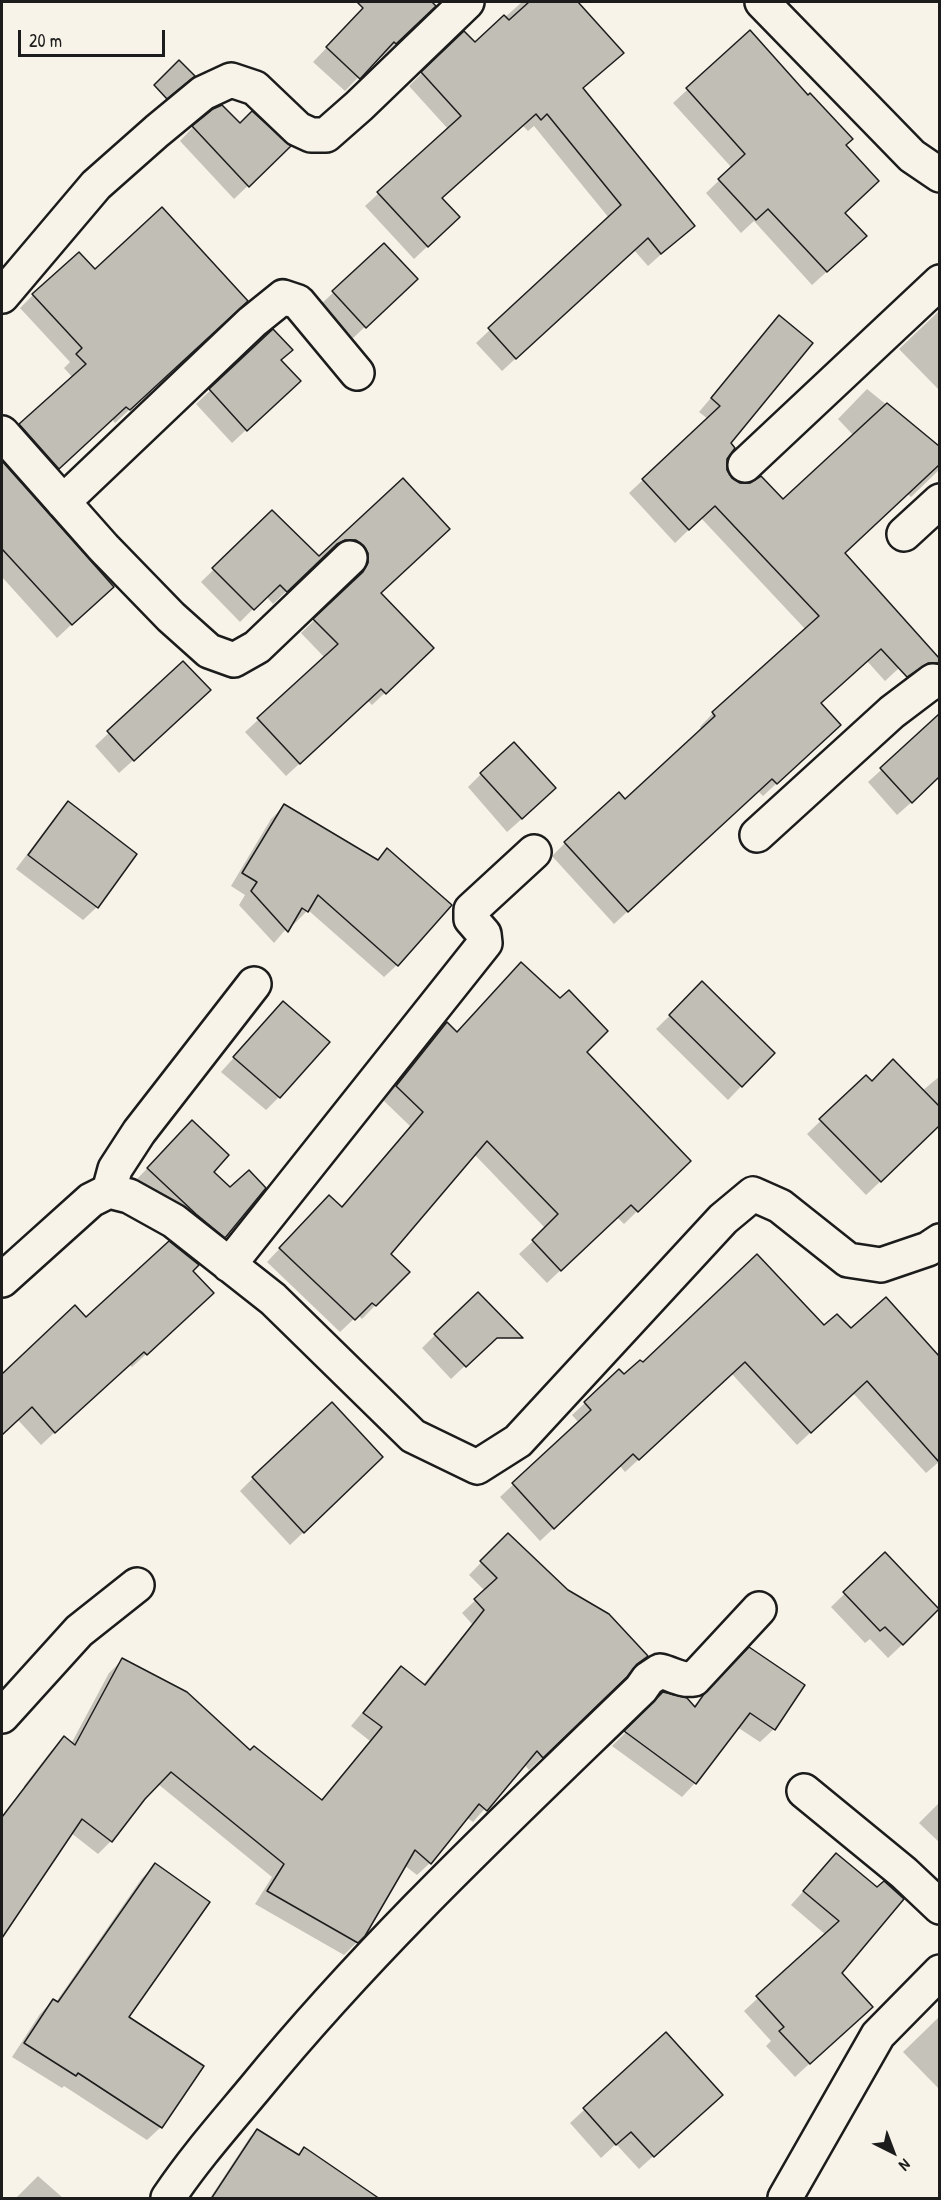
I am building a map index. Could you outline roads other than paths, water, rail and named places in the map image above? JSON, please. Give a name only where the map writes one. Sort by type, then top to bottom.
[{"type":"street","points":[[2,296],[96,185],[203,93],[231,80],[255,88],[298,129],[311,135],[326,135],[467,2]]},
{"type":"street","points":[[762,2],[912,156],[939,175]]},
{"type":"street","points":[[745,465],[939,282]]},
{"type":"street","points":[[63,502],[252,322],[283,297],[298,302],[357,373]]},
{"type":"street","points":[[2,433],[104,548],[171,617],[208,651],[234,660],[256,647],[350,558]]},
{"type":"street","points":[[904,534],[939,501]]},
{"type":"street","points":[[757,835],[892,712],[933,681],[939,682]]},
{"type":"street","points":[[229,1264],[485,943],[484,934],[471,919],[471,910],[534,852]]},
{"type":"street","points":[[109,1191],[115,1169],[139,1132],[254,984]]},
{"type":"street","points":[[2,1280],[91,1200],[109,1191],[129,1196],[174,1221],[273,1299],[413,1436],[477,1467],[518,1441],[723,1219],[753,1194],[780,1206],[848,1260],[881,1265],[928,1249],[939,1241]]},
{"type":"street","points":[[2,1716],[79,1631],[137,1585]]},
{"type":"street","points":[[168,2199],[185,2172],[303,2029],[429,1893],[641,1689],[648,1679],[660,1671],[674,1674],[684,1681],[694,1679],[759,1609]]},
{"type":"street","points":[[804,1791],[904,1873],[939,1907]]},
{"type":"street","points":[[785,2199],[878,2035],[939,1972]]}]
